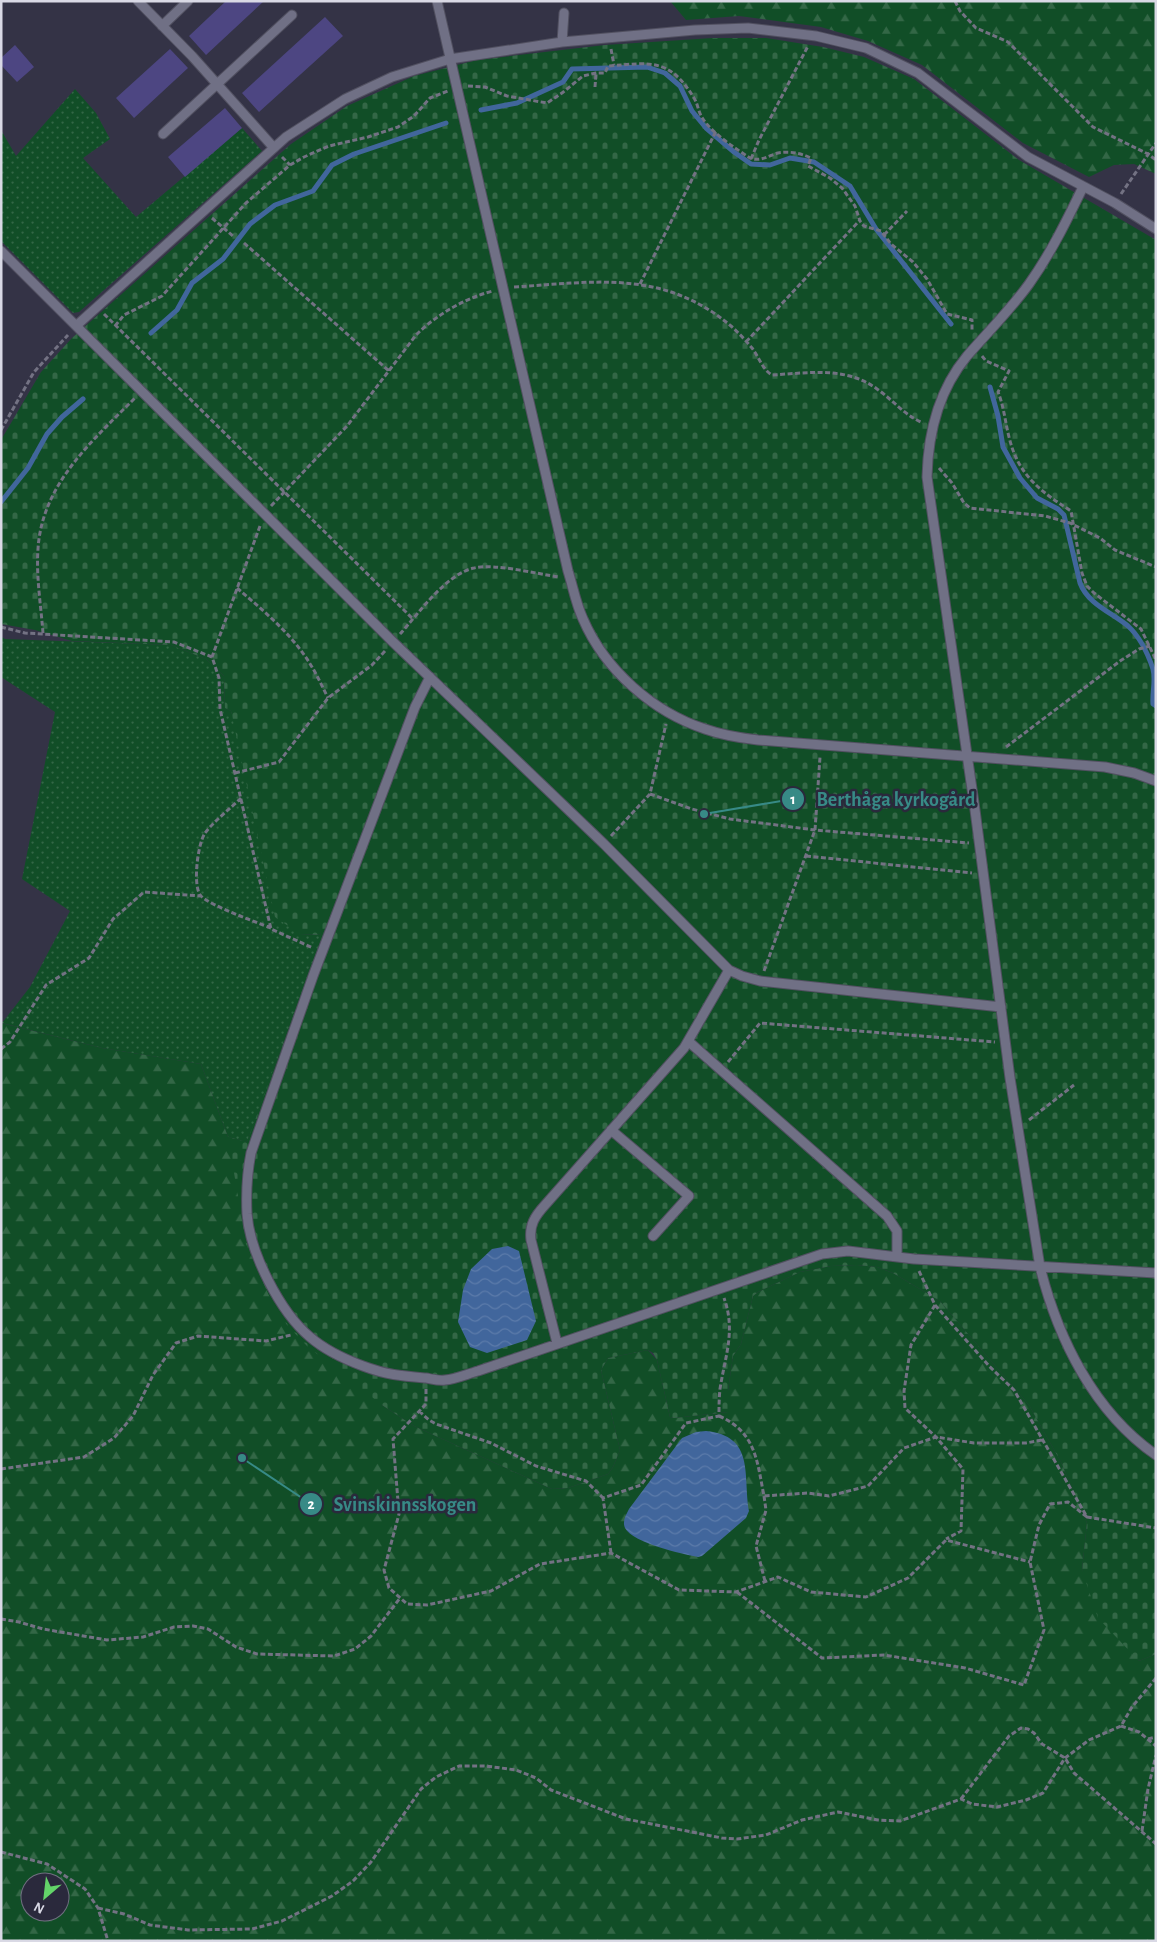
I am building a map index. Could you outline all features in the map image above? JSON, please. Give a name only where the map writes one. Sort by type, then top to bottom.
[{"type":"lane","points":[[138,1],[274,148]]},
{"type":"lane","points":[[162,26],[188,1]]},
{"type":"lane","points":[[437,1],[571,579],[584,621],[605,656],[636,689],[669,713],[706,729],[734,736],[758,740],[1110,768],[1156,780]]},
{"type":"lane","points":[[562,42],[564,12]]},
{"type":"lane","points":[[163,134],[292,15]]},
{"type":"lane","points":[[77,325],[286,137],[345,99],[392,77],[450,59],[562,42],[695,30],[748,28],[814,36],[866,48],[918,73],[1028,157],[1115,203],[1156,229]]},
{"type":"lane","points":[[1083,187],[1058,237],[1039,269],[1018,299],[961,364],[948,385],[938,405],[932,426],[927,457],[928,487],[1018,1128],[1040,1267],[1046,1293],[1065,1339],[1088,1381],[1127,1432],[1156,1455]]},
{"type":"lane","points":[[1,251],[393,642],[604,844],[729,970],[760,981],[1001,1007]]},
{"type":"lane","points":[[430,677],[415,707],[322,952],[253,1144],[247,1175],[247,1215],[255,1247],[272,1287],[286,1311],[304,1332],[322,1347],[350,1361],[389,1375],[442,1380],[454,1378],[822,1254],[848,1251],[914,1259],[1156,1273]]},
{"type":"lane","points":[[557,1343],[532,1248],[531,1227],[534,1217],[688,1042],[729,970]]},
{"type":"lane","points":[[688,1042],[888,1216],[897,1231],[897,1257]]},
{"type":"lane","points":[[611,1130],[688,1196],[654,1236]]},
{"type":"path","points":[[955,1],[960,11],[976,28],[1008,42],[1093,128],[1148,154],[1156,160]]},
{"type":"path","points":[[751,159],[759,140],[814,36]]},
{"type":"path","points":[[115,326],[124,315],[162,296],[246,203],[296,162],[329,146],[368,137],[398,127],[414,116],[432,97],[457,88],[485,87],[507,96],[547,103],[580,78],[596,73],[605,73],[608,66],[641,62],[664,67],[690,91],[703,119],[751,159],[758,160],[786,152],[799,153],[811,158],[808,166],[830,178],[842,188],[856,208],[860,220],[867,228],[881,231],[891,244],[912,262],[927,279],[947,314],[972,320]]},
{"type":"path","points":[[595,87],[596,73]]},
{"type":"path","points":[[640,284],[716,131]]},
{"type":"path","points":[[1115,203],[1156,143]]},
{"type":"path","points":[[884,235],[907,211]]},
{"type":"path","points":[[746,342],[860,220]]},
{"type":"path","points":[[223,228],[234,237]]},
{"type":"path","points":[[244,244],[389,371]]},
{"type":"path","points":[[271,929],[220,709],[219,678],[212,657],[264,513],[337,438],[425,326],[439,316],[483,293],[502,288],[607,281],[662,288],[696,303],[731,326],[746,342],[767,372],[772,375],[831,372],[844,374],[876,388],[905,414],[932,426]]},
{"type":"path","points":[[96,307],[413,619]]},
{"type":"path","points":[[1,430],[34,372],[77,325]]},
{"type":"path","points":[[976,347],[986,361],[1009,371],[998,392],[1003,404],[1009,438],[1018,460],[1031,482],[1071,511],[1082,573],[1087,586],[1138,626],[1156,660]]},
{"type":"path","points":[[43,633],[38,576],[38,548],[49,503],[61,479],[80,454],[142,391]]},
{"type":"path","points":[[927,457],[952,483],[964,503],[970,508],[1072,523],[1100,538],[1115,550],[1156,567]]},
{"type":"path","points":[[235,773],[279,762],[328,698],[372,665],[449,580],[474,568],[501,568],[571,579]]},
{"type":"path","points":[[238,588],[272,618],[292,640],[312,666],[328,698]]},
{"type":"path","points":[[1,627],[25,633],[174,642],[212,657]]},
{"type":"path","points":[[991,758],[1120,661],[1138,649],[1150,646]]},
{"type":"path","points":[[604,844],[650,794],[669,713]]},
{"type":"path","points":[[760,981],[815,830],[821,745]]},
{"type":"path","points":[[650,794],[692,809],[730,819],[815,830],[979,844]]},
{"type":"path","points":[[201,896],[196,888],[196,881],[200,848],[204,834],[241,798]]},
{"type":"path","points":[[806,856],[983,875]]},
{"type":"path","points":[[1,1049],[10,1042],[46,985],[89,958],[113,919],[144,892],[201,896],[322,952]]},
{"type":"path","points":[[721,1071],[760,1023],[1006,1043]]},
{"type":"path","points":[[1018,1128],[1074,1085]]},
{"type":"path","points":[[914,1259],[935,1305],[989,1366],[1014,1390],[1087,1517]]},
{"type":"path","points":[[719,1416],[720,1390],[729,1346],[730,1314],[721,1289]]},
{"type":"path","points":[[426,1378],[426,1404],[393,1439],[399,1514],[384,1570],[390,1588],[407,1604],[427,1605],[491,1591],[540,1564],[611,1554],[679,1590],[736,1592],[778,1577],[811,1592],[866,1597],[908,1578],[946,1540],[961,1531],[963,1469],[936,1437],[906,1408],[904,1391],[911,1346],[935,1305]]},
{"type":"path","points":[[1,1469],[84,1457],[114,1438],[133,1416],[154,1375],[176,1343],[198,1336],[266,1341],[304,1332]]},
{"type":"path","points":[[419,1411],[428,1420],[436,1424],[491,1443],[536,1466],[586,1481],[603,1498],[611,1554]]},
{"type":"path","points":[[603,1498],[641,1485],[686,1423],[719,1416],[731,1422],[748,1437],[756,1458],[766,1510],[756,1546],[765,1581]]},
{"type":"path","points":[[764,1496],[808,1493],[829,1496],[868,1486],[904,1448],[936,1437],[974,1443],[1026,1443],[1042,1440]]},
{"type":"path","points":[[736,1592],[822,1658],[884,1655],[965,1668],[1024,1685],[1044,1630],[1030,1562],[1039,1525],[1050,1504],[1068,1502],[1087,1517],[1156,1528]]},
{"type":"path","points":[[946,1540],[1030,1562]]},
{"type":"path","points":[[1,1620],[108,1640],[143,1637],[174,1627],[193,1626],[208,1629],[236,1647],[257,1654],[334,1656],[355,1649],[372,1636],[400,1598]]},
{"type":"path","points":[[961,1799],[972,1804],[997,1807],[1026,1800],[1043,1793],[1065,1758],[1089,1740],[1121,1726],[1132,1706],[1156,1678]]},
{"type":"path","points":[[1121,1726],[1139,1732],[1156,1746]]},
{"type":"path","points":[[98,1908],[124,1914],[150,1925],[188,1930],[252,1929],[282,1922],[332,1896],[353,1881],[371,1862],[421,1789],[436,1777],[459,1766],[486,1766],[516,1770],[536,1778],[551,1790],[626,1819],[729,1838],[766,1835],[802,1820],[838,1812],[878,1820],[900,1821],[961,1799],[1009,1736],[1021,1728],[1028,1729],[1034,1733],[1042,1744],[1065,1758],[1074,1773],[1156,1844]]},
{"type":"path","points":[[1148,1739],[1156,1737]]},
{"type":"path","points":[[1142,1832],[1148,1789],[1156,1755]]},
{"type":"path","points":[[1,1852],[47,1864],[85,1889],[98,1908],[108,1941]]},
{"type":"green space","points":[[670,1],[1156,1],[1156,174],[1134,164],[1114,165],[1089,177],[1023,143],[922,65],[868,41],[821,27],[739,16],[686,20]]},
{"type":"green space","points":[[713,38],[766,38],[823,47],[864,57],[914,79],[1019,160],[1156,240],[1156,1654],[1139,1661],[1098,1618],[1082,1570],[1087,1523],[1061,1462],[1029,1405],[940,1301],[893,1273],[877,1267],[857,1265],[831,1266],[800,1272],[753,1296],[741,1344],[733,1356],[728,1390],[728,1412],[670,1417],[657,1360],[653,1353],[648,1350],[608,1358],[601,1370],[620,1450],[608,1474],[568,1488],[552,1489],[414,1426],[382,1405],[307,1346],[287,1325],[270,1298],[246,1244],[228,1137],[247,1142],[323,935],[300,934],[275,917],[231,711],[225,708],[224,676],[206,659],[171,645],[72,641],[35,630],[1,624],[1,440],[41,372],[72,338],[291,144],[347,106],[414,76],[477,60],[605,45]]},
{"type":"green space","points":[[75,89],[96,113],[110,139],[83,158],[136,217],[242,128],[262,151],[79,312],[73,313],[1,241],[1,130],[16,156]]},
{"type":"green space","points":[[1,637],[5,639],[171,645],[206,659],[224,676],[225,708],[231,711],[300,934],[323,935],[247,1142],[228,1137],[201,1064],[102,1048],[2,1023],[30,987],[70,911],[22,879],[55,712],[1,677]]},
{"type":"green space","points":[[1,1023],[102,1048],[201,1064],[228,1137],[247,1142],[273,1070],[382,1405],[414,1426],[552,1489],[568,1488],[608,1474],[613,1467],[620,1450],[601,1370],[608,1358],[648,1350],[657,1360],[670,1417],[728,1412],[728,1391],[733,1356],[741,1344],[753,1296],[758,1292],[800,1272],[831,1266],[857,1265],[877,1267],[893,1273],[940,1301],[1029,1405],[1061,1462],[1087,1523],[1082,1570],[1139,1661],[1156,1654],[1156,1941],[1,1941]]},
{"type":"water","points":[[508,1246],[519,1251],[536,1321],[527,1340],[487,1353],[470,1347],[458,1322],[463,1290],[471,1269],[492,1249]]},
{"type":"water","points":[[706,1431],[722,1434],[733,1440],[740,1449],[746,1471],[749,1511],[746,1518],[702,1556],[698,1557],[658,1547],[630,1533],[625,1528],[624,1523],[629,1509],[682,1438],[696,1432]]},
{"type":"building","points":[[226,1],[264,1],[206,55],[189,36]]},
{"type":"building","points":[[325,17],[343,36],[259,112],[242,93]]},
{"type":"building","points":[[15,45],[34,67],[17,82],[1,65],[1,58]]},
{"type":"building","points":[[170,49],[188,68],[134,118],[116,98]]},
{"type":"building","points":[[225,108],[242,128],[185,177],[168,157]]},
{"type":"waterway","points":[[481,110],[517,103],[563,82],[572,69],[647,67],[665,73],[680,86],[692,111],[706,128],[751,164],[770,165],[790,158],[814,162],[850,186],[876,229],[951,324]]},
{"type":"waterway","points":[[151,333],[177,310],[192,283],[223,259],[250,224],[275,205],[313,191],[332,165],[354,154],[446,123]]},
{"type":"waterway","points":[[990,387],[998,416],[1003,447],[1020,478],[1037,498],[1058,509],[1064,515],[1080,583],[1088,597],[1128,626],[1136,635],[1149,657],[1154,678],[1153,704],[1156,706]]},
{"type":"waterway","points":[[1,502],[28,468],[47,434],[62,417],[83,399]]},
{"type":"place","name":"Berthåga kyrkogård","points":[[704,814]]},
{"type":"place","name":"Svinskinnsskogen","points":[[242,1458]]}]
